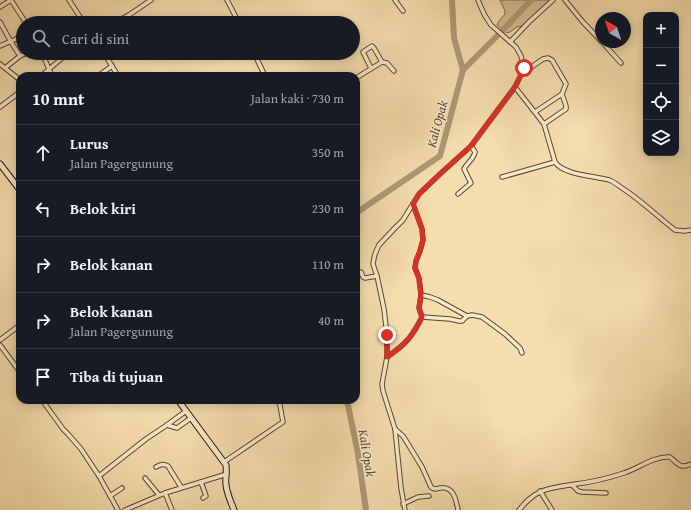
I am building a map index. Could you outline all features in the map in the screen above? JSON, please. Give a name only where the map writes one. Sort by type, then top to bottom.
[{"type":"main road","points":[[0,164],[16,185]]},
{"type":"main road","points":[[181,404],[224,462],[227,474],[226,487],[234,510]]},
{"type":"street","points":[[0,7],[11,0],[21,16]]},
{"type":"street","points":[[69,0],[79,16]]},
{"type":"street","points":[[127,16],[151,0]]},
{"type":"street","points":[[227,0],[235,16]]},
{"type":"street","points":[[396,0],[403,11]]},
{"type":"street","points":[[405,510],[400,483],[399,457],[395,429],[382,388],[387,357],[387,335],[384,309],[373,264],[379,245],[403,220],[419,194],[471,146],[515,87],[524,68],[516,47],[491,25],[478,0]]},
{"type":"street","points":[[510,42],[553,0]]},
{"type":"street","points":[[566,0],[595,35]]},
{"type":"street","points":[[0,22],[16,50]]},
{"type":"street","points":[[0,46],[16,40]]},
{"type":"street","points":[[371,68],[363,52],[372,46],[382,62],[387,63],[394,71]]},
{"type":"street","points":[[607,48],[621,63]]},
{"type":"street","points":[[524,68],[530,68],[543,59],[548,58],[552,60],[566,84],[562,94],[535,112]]},
{"type":"street","points":[[5,68],[16,59]]},
{"type":"street","points":[[45,60],[49,70]]},
{"type":"street","points":[[46,72],[59,60]]},
{"type":"street","points":[[108,60],[116,72]]},
{"type":"street","points":[[257,60],[263,72]]},
{"type":"street","points":[[360,75],[382,62]]},
{"type":"street","points":[[0,64],[16,77]]},
{"type":"street","points":[[104,72],[112,66]]},
{"type":"street","points":[[515,87],[544,124],[555,162],[559,166],[571,172],[609,180],[632,195],[676,230],[691,230]]},
{"type":"street","points":[[544,124],[566,109],[562,94]]},
{"type":"street","points":[[0,107],[16,95]]},
{"type":"street","points":[[458,194],[471,182],[464,169],[474,156],[475,152],[471,146]]},
{"type":"street","points":[[502,177],[555,162]]},
{"type":"street","points":[[387,357],[405,344],[422,317],[419,308],[421,295],[419,278],[415,268],[423,240],[422,229],[413,204]]},
{"type":"street","points":[[361,272],[365,278],[377,276]]},
{"type":"street","points":[[421,295],[438,300],[467,316]]},
{"type":"street","points":[[422,317],[459,321],[472,315],[482,317],[505,334],[520,348],[522,353]]},
{"type":"street","points":[[0,340],[16,328]]},
{"type":"street","points":[[0,345],[16,367]]},
{"type":"street","points":[[45,404],[63,429],[81,449],[99,476],[118,510]]},
{"type":"street","points":[[224,462],[283,422],[280,404]]},
{"type":"street","points":[[99,476],[146,439],[186,411]]},
{"type":"street","points":[[167,425],[177,428],[191,418]]},
{"type":"street","points":[[395,429],[408,444],[422,467],[431,487],[436,489],[446,488],[451,490],[456,499],[458,510]]},
{"type":"street","points":[[519,510],[527,500],[540,491],[593,482],[624,473],[664,456],[670,457],[680,466],[685,467],[691,464]]},
{"type":"street","points":[[156,467],[162,464],[168,466],[182,487]]},
{"type":"street","points":[[125,510],[136,508],[159,495],[227,474]]},
{"type":"street","points":[[145,478],[159,495]]},
{"type":"street","points":[[200,482],[206,496],[203,498]]},
{"type":"street","points":[[572,485],[582,492],[606,493]]},
{"type":"street","points":[[110,496],[122,488]]},
{"type":"street","points":[[540,491],[552,510]]},
{"type":"street","points":[[165,493],[172,510]]},
{"type":"street","points":[[403,504],[418,497],[429,496]]},
{"type":"shaded area","points":[[500,0],[550,0],[523,26],[517,27],[507,33],[497,25],[505,14]]},
{"type":"waterway","name":"Kali Opak","points":[[360,210],[440,156],[463,70],[454,38],[452,0]]},
{"type":"waterway","points":[[463,70],[531,0]]},
{"type":"waterway","name":"Kali Opak","points":[[348,404],[358,454],[366,510]]},
{"type":"route","points":[[387,335],[387,357],[405,344],[422,317],[419,308],[421,295],[419,278],[415,268],[423,240],[422,229],[413,204],[419,194],[471,146],[515,87],[524,68]]}]
